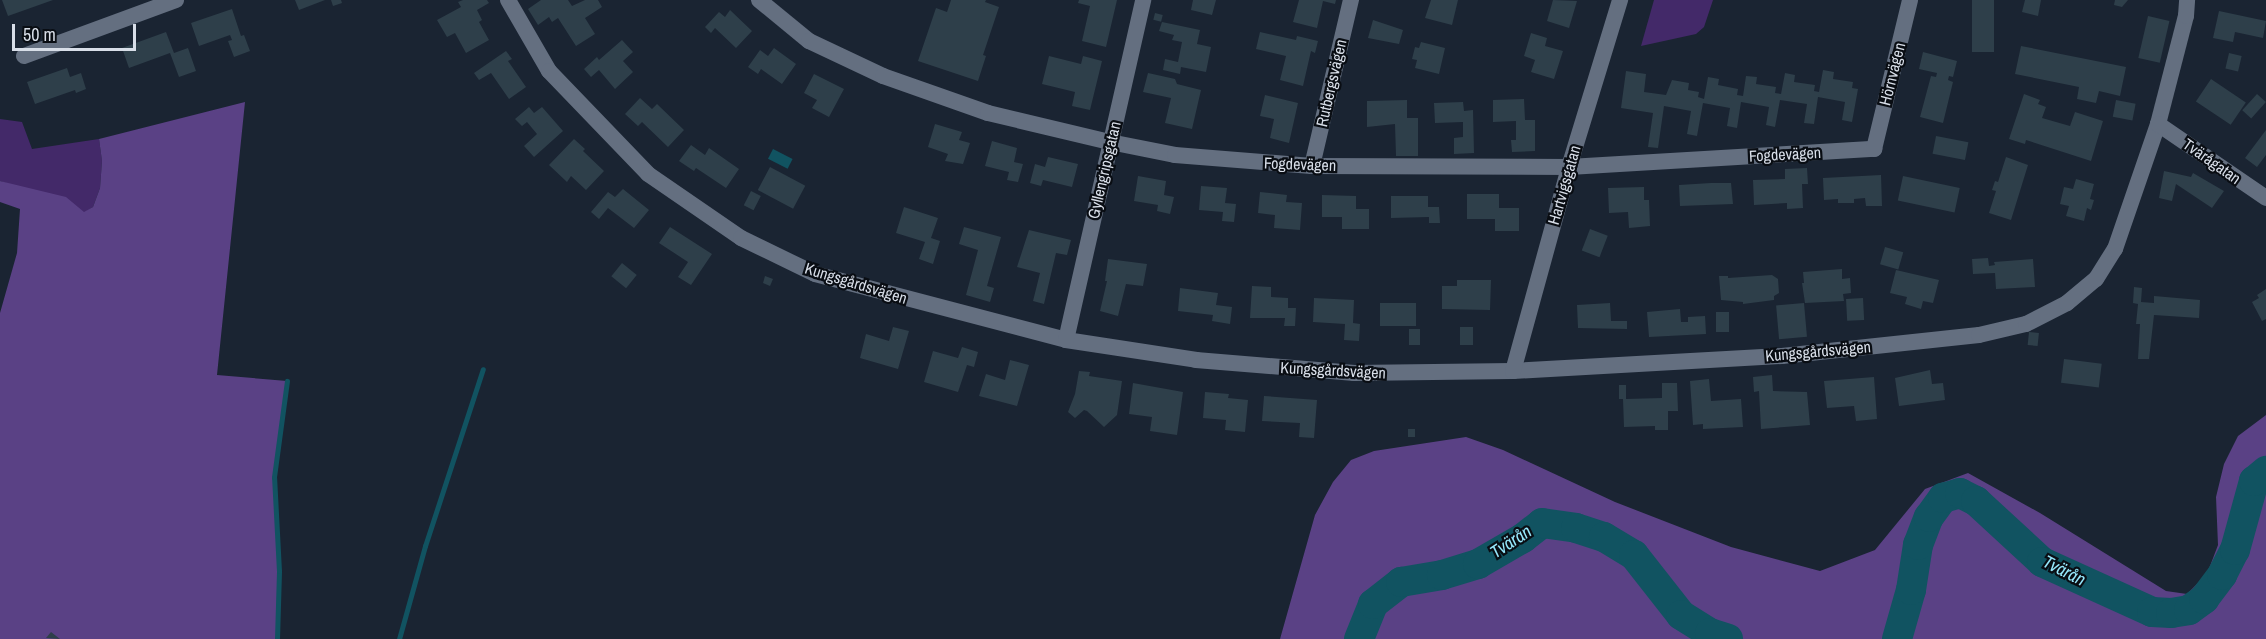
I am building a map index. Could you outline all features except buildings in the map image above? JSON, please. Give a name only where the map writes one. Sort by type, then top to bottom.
[{"type":"street","points":[[24,56],[176,0]]},
{"type":"street","name":"Kungsgårdsvägen","points":[[508,0],[549,71],[648,174],[741,238],[815,274],[1066,340],[1196,360],[1354,374],[1513,371],[1782,356],[1979,335],[2026,324],[2067,303],[2096,279],[2115,249],[2158,124],[2186,16],[2187,0]]},
{"type":"street","name":"Fogdevägen","points":[[759,0],[809,41],[883,76],[988,113],[1175,155],[1312,166],[1569,167],[1874,149]]},
{"type":"street","name":"Gyllengripsgatan","points":[[1066,340],[1143,0]]},
{"type":"street","name":"Rutbergsvägen","points":[[1312,166],[1351,0]]},
{"type":"street","name":"Hartvigsgatan","points":[[1513,371],[1569,167],[1620,0]]},
{"type":"street","name":"Hörnvägen","points":[[1874,149],[1910,0]]},
{"type":"street","name":"Tvärågatan","points":[[2158,124],[2266,198]]},
{"type":"shaded area","points":[[1654,0],[1713,0],[1704,27],[1696,34],[1641,46]]},
{"type":"shaded area","points":[[245,102],[217,375],[287,381],[274,477],[279,571],[277,639],[0,639],[0,313],[17,253],[20,209],[0,202],[0,181],[66,197],[84,212],[93,207],[100,188],[102,161],[99,139]]},
{"type":"shaded area","points":[[0,119],[22,122],[32,149],[99,139],[102,161],[100,188],[93,207],[84,213],[75,206],[0,181]]},
{"type":"shaded area","points":[[2266,415],[2266,639],[1280,639],[1315,515],[1333,482],[1351,460],[1374,451],[1466,437],[1503,450],[1615,502],[1731,547],[1820,571],[1875,550],[1925,489],[1968,473],[2040,513],[2166,591],[2187,594],[2207,574],[2218,545],[2216,497],[2224,464],[2238,436]]},
{"type":"water","points":[[773,149],[793,159],[788,169],[768,159]]},
{"type":"waterway","points":[[399,639],[425,546],[483,369]]},
{"type":"waterway","points":[[277,639],[279,571],[274,477],[287,381]]},
{"type":"waterway","name":"Tvärån","points":[[1897,639],[1911,590],[1918,545],[1929,517],[1943,498],[1960,493],[1976,501],[2042,562],[2152,612],[2171,613],[2189,610],[2204,599],[2222,575],[2235,550],[2254,481],[2266,471]]},
{"type":"waterway","name":"Tvärån","points":[[1359,639],[1373,604],[1401,582],[1442,575],[1478,564],[1523,538],[1542,523],[1576,528],[1604,537],[1634,555],[1681,615],[1710,633],[1728,639]]}]
